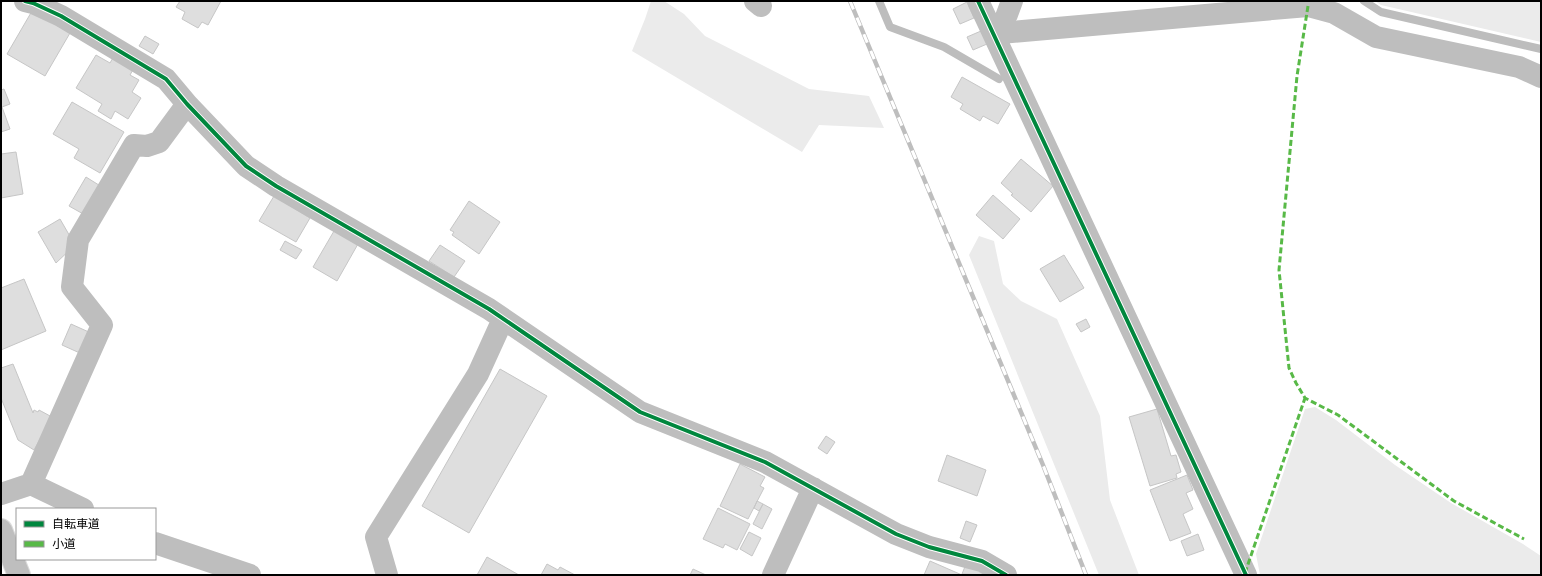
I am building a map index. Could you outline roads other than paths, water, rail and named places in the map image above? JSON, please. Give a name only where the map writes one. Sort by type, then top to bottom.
[{"type":"main road","points":[[25,1],[33,3],[61,16],[166,79],[187,104],[246,166],[276,186],[472,299],[640,412],[764,462],[896,534],[929,546],[982,560],[1006,575]]},
{"type":"main road","points":[[978,1],[998,37],[1246,575]]},
{"type":"main road","points":[[998,37],[1012,1]]},
{"type":"main road","points":[[998,37],[1308,6],[1334,13],[1376,37],[1518,67],[1541,77]]},
{"type":"main road","points":[[31,484],[102,326],[72,287],[78,240],[134,146],[147,146],[160,142],[187,104]]},
{"type":"main road","points":[[387,575],[376,537],[478,374],[503,319]]},
{"type":"main road","points":[[1,494],[31,484],[82,508]]},
{"type":"main road","points":[[773,575],[813,488]]},
{"type":"main road","points":[[1,530],[19,575]]},
{"type":"main road","points":[[156,543],[250,575]]},
{"type":"waterway","points":[[879,1],[890,27],[944,47],[999,79]]},
{"type":"waterway","points":[[1364,1],[1381,12],[1541,49]]},
{"type":"railway","points":[[850,1],[1043,465],[1086,575]]}]
